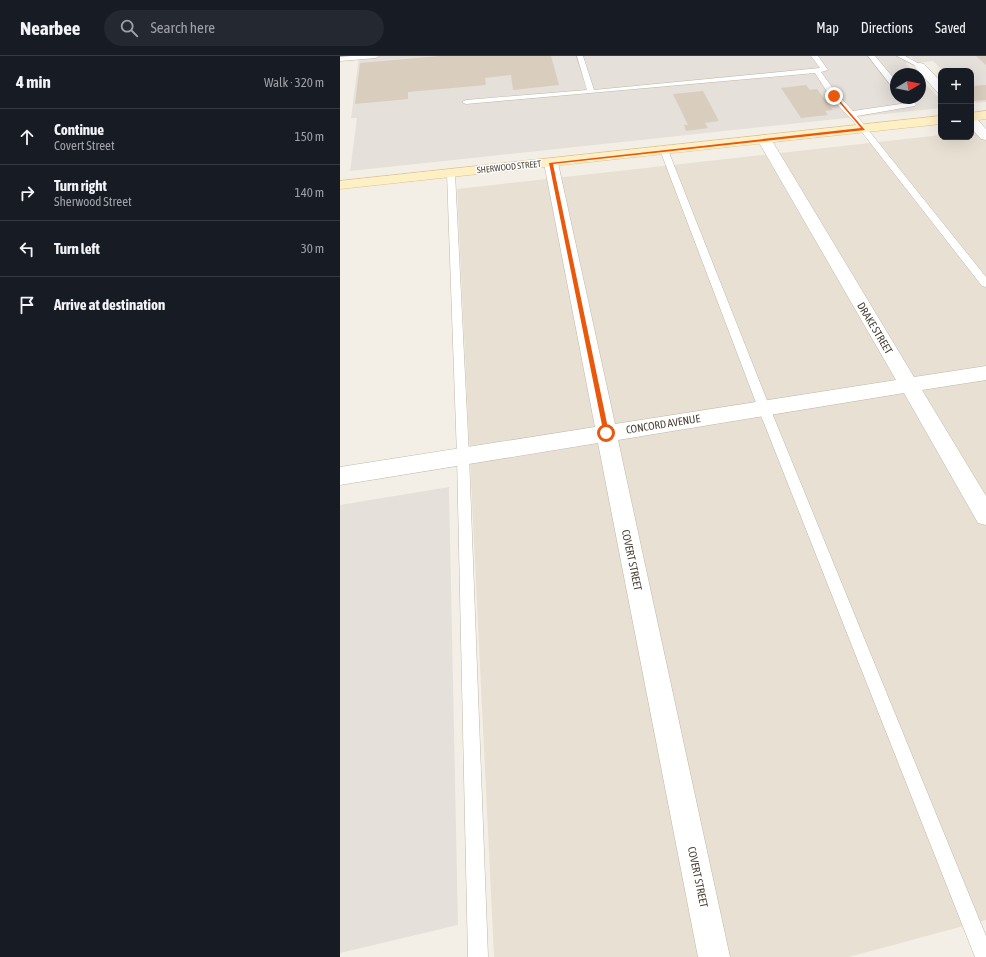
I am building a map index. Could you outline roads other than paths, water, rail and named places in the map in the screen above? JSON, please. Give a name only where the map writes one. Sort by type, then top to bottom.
[{"type":"street","points":[[920,66],[938,86]]},
{"type":"street","points":[[974,117],[986,115]]},
{"type":"street","name":"SHERWOOD STREET","points":[[340,185],[938,120]]},
{"type":"street","points":[[974,124],[986,136]]},
{"type":"street","name":"DRAKE STREET","points":[[764,139],[986,516]]},
{"type":"street","name":"COVERT STREET","points":[[551,163],[714,957]]},
{"type":"street","name":"CONCORD AVENUE","points":[[340,476],[986,373]]},
{"type":"lane","points":[[340,59],[376,56]]},
{"type":"lane","points":[[580,56],[591,92]]},
{"type":"lane","points":[[466,102],[825,70],[814,56]]},
{"type":"lane","points":[[871,56],[890,79]]},
{"type":"lane","points":[[900,56],[920,66]]},
{"type":"lane","points":[[817,71],[834,96],[852,114],[986,284]]},
{"type":"lane","points":[[852,114],[912,104]]},
{"type":"lane","points":[[870,112],[882,127]]},
{"type":"lane","points":[[664,150],[764,408],[985,957]]},
{"type":"lane","points":[[451,173],[462,456],[478,957]]}]
